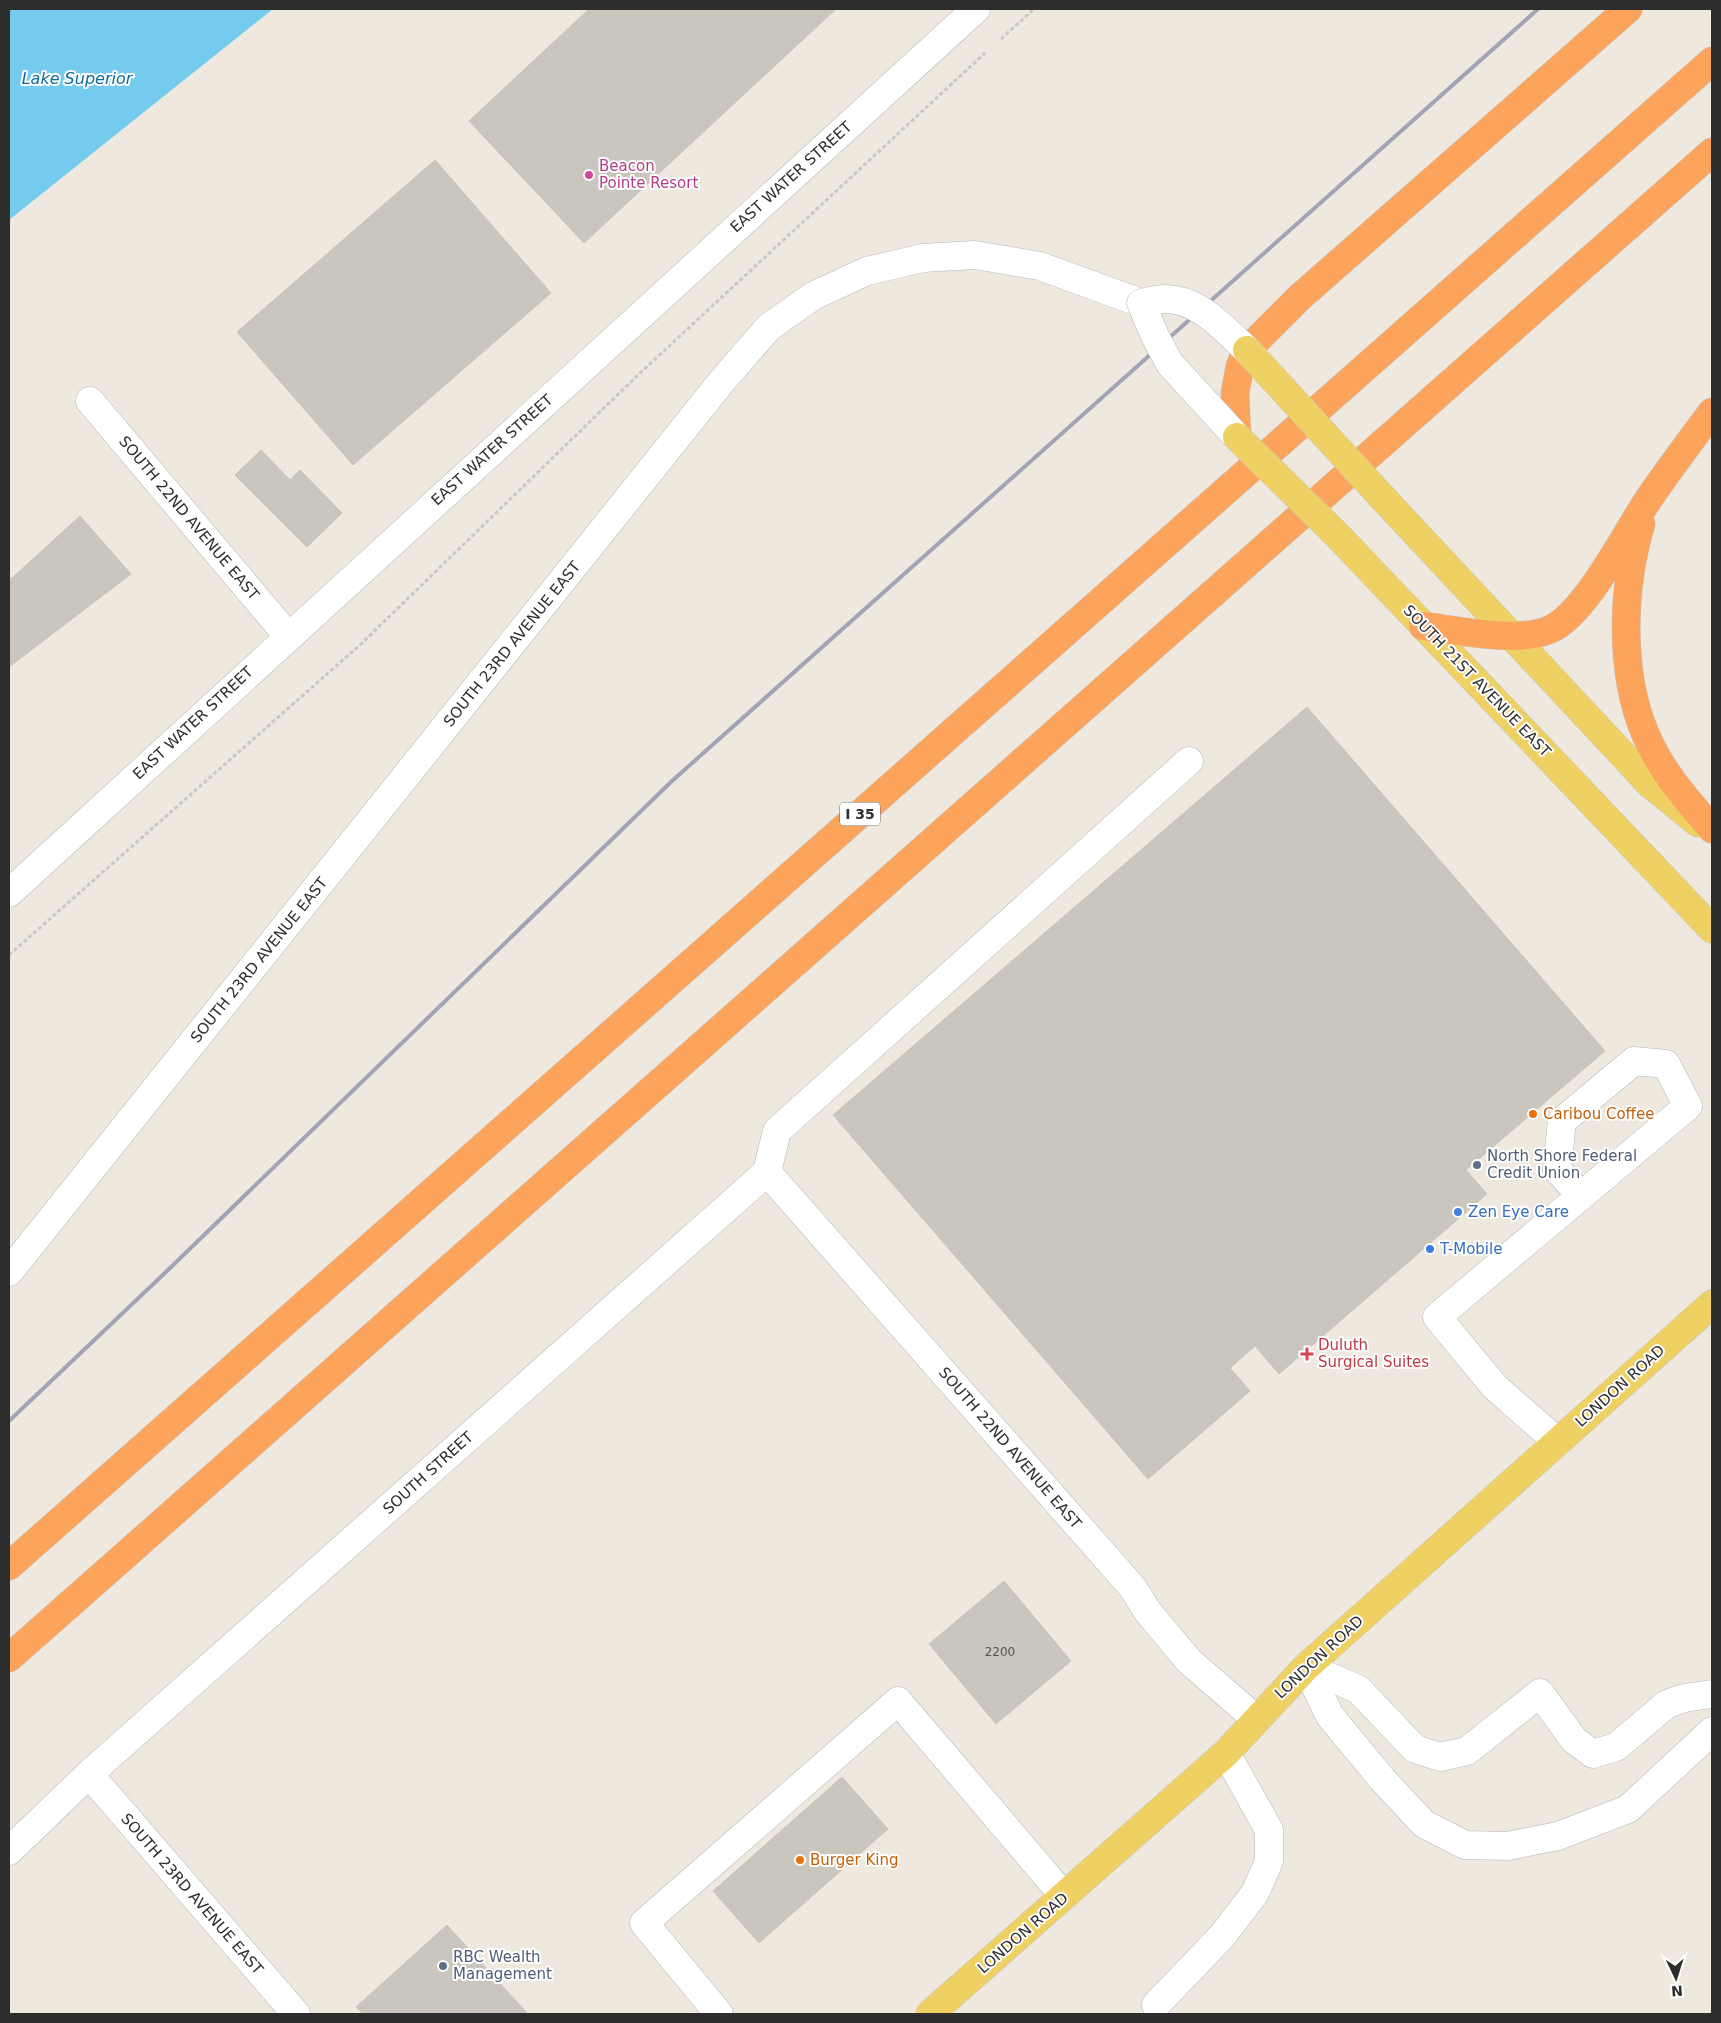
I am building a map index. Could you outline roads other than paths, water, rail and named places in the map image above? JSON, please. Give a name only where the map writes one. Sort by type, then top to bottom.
[{"type":"highway","points":[[1237,437],[1235,393],[1240,366],[1246,350],[1300,297],[1628,9]]},
{"type":"highway","name":"I 35","points":[[9,1566],[1712,61]]},
{"type":"highway","points":[[9,1658],[1712,152]]},
{"type":"highway","points":[[1423,626],[1513,636],[1551,630],[1567,618],[1592,588],[1649,498],[1712,412]]},
{"type":"highway","points":[[1649,498],[1638,533],[1628,596],[1627,645],[1631,681],[1639,717],[1656,755],[1681,792],[1712,830]]},
{"type":"main road","points":[[1246,350],[1650,784],[1712,835]]},
{"type":"main road","name":"SOUTH 21ST AVENUE EAST","points":[[1237,437],[1338,536],[1712,930]]},
{"type":"main road","name":"LONDON ROAD","points":[[930,2014],[1226,1753],[1306,1667],[1712,1304]]},
{"type":"street","name":"EAST WATER STREET","points":[[9,893],[976,9]]},
{"type":"street","name":"SOUTH 23RD AVENUE EAST","points":[[9,1272],[722,381],[769,327],[813,296],[867,271],[923,258],[975,256],[1040,266],[1141,303],[1164,299],[1182,301],[1197,308],[1221,326],[1246,350]]},
{"type":"street","points":[[1141,303],[1155,336],[1170,364],[1237,437]]},
{"type":"street","name":"SOUTH 22ND AVENUE EAST","points":[[90,401],[288,636]]},
{"type":"street","points":[[768,1172],[777,1131],[1190,761]]},
{"type":"street","points":[[1558,1442],[1494,1387],[1437,1317],[1688,1106],[1666,1064],[1634,1061],[1562,1121],[1557,1169],[1580,1196]]},
{"type":"street","name":"SOUTH 22ND AVENUE EAST","points":[[768,1172],[1133,1588],[1148,1612],[1189,1661],[1256,1719]]},
{"type":"street","name":"SOUTH STREET","points":[[9,1851],[89,1774],[768,1172]]},
{"type":"street","points":[[1306,1667],[1358,1689],[1415,1749],[1440,1757],[1467,1752],[1540,1693],[1574,1740],[1593,1754],[1616,1747],[1667,1704],[1684,1698],[1712,1694]]},
{"type":"street","points":[[1306,1667],[1330,1716],[1382,1779],[1424,1824],[1465,1846],[1508,1846],[1558,1836],[1628,1809],[1712,1731]]},
{"type":"street","points":[[718,2014],[644,1923],[898,1701],[1064,1896]]},
{"type":"street","points":[[1156,2005],[1223,1935],[1255,1893],[1269,1861],[1269,1830],[1226,1753]]},
{"type":"street","name":"SOUTH 23RD AVENUE EAST","points":[[89,1774],[296,2014]]},
{"type":"water","name":"Lake Superior","points":[[9,9],[273,9],[9,220]]},
{"type":"railway","points":[[9,1421],[168,1270],[672,781],[1538,9]]},
{"type":"place","name":"Beacon Pointe Resort","points":[[589,175]]},
{"type":"place","name":"Caribou Coffee","points":[[1533,1114]]},
{"type":"place","name":"North Shore Federal Credit Union","points":[[1477,1165]]},
{"type":"place","name":"Zen Eye Care","points":[[1458,1212]]},
{"type":"place","name":"T-Mobile","points":[[1430,1249]]},
{"type":"place","name":"Duluth Surgical Suites","points":[[1307,1354]]},
{"type":"place","name":"Burger King","points":[[800,1860]]},
{"type":"place","name":"RBC Wealth Management","points":[[443,1966]]}]
